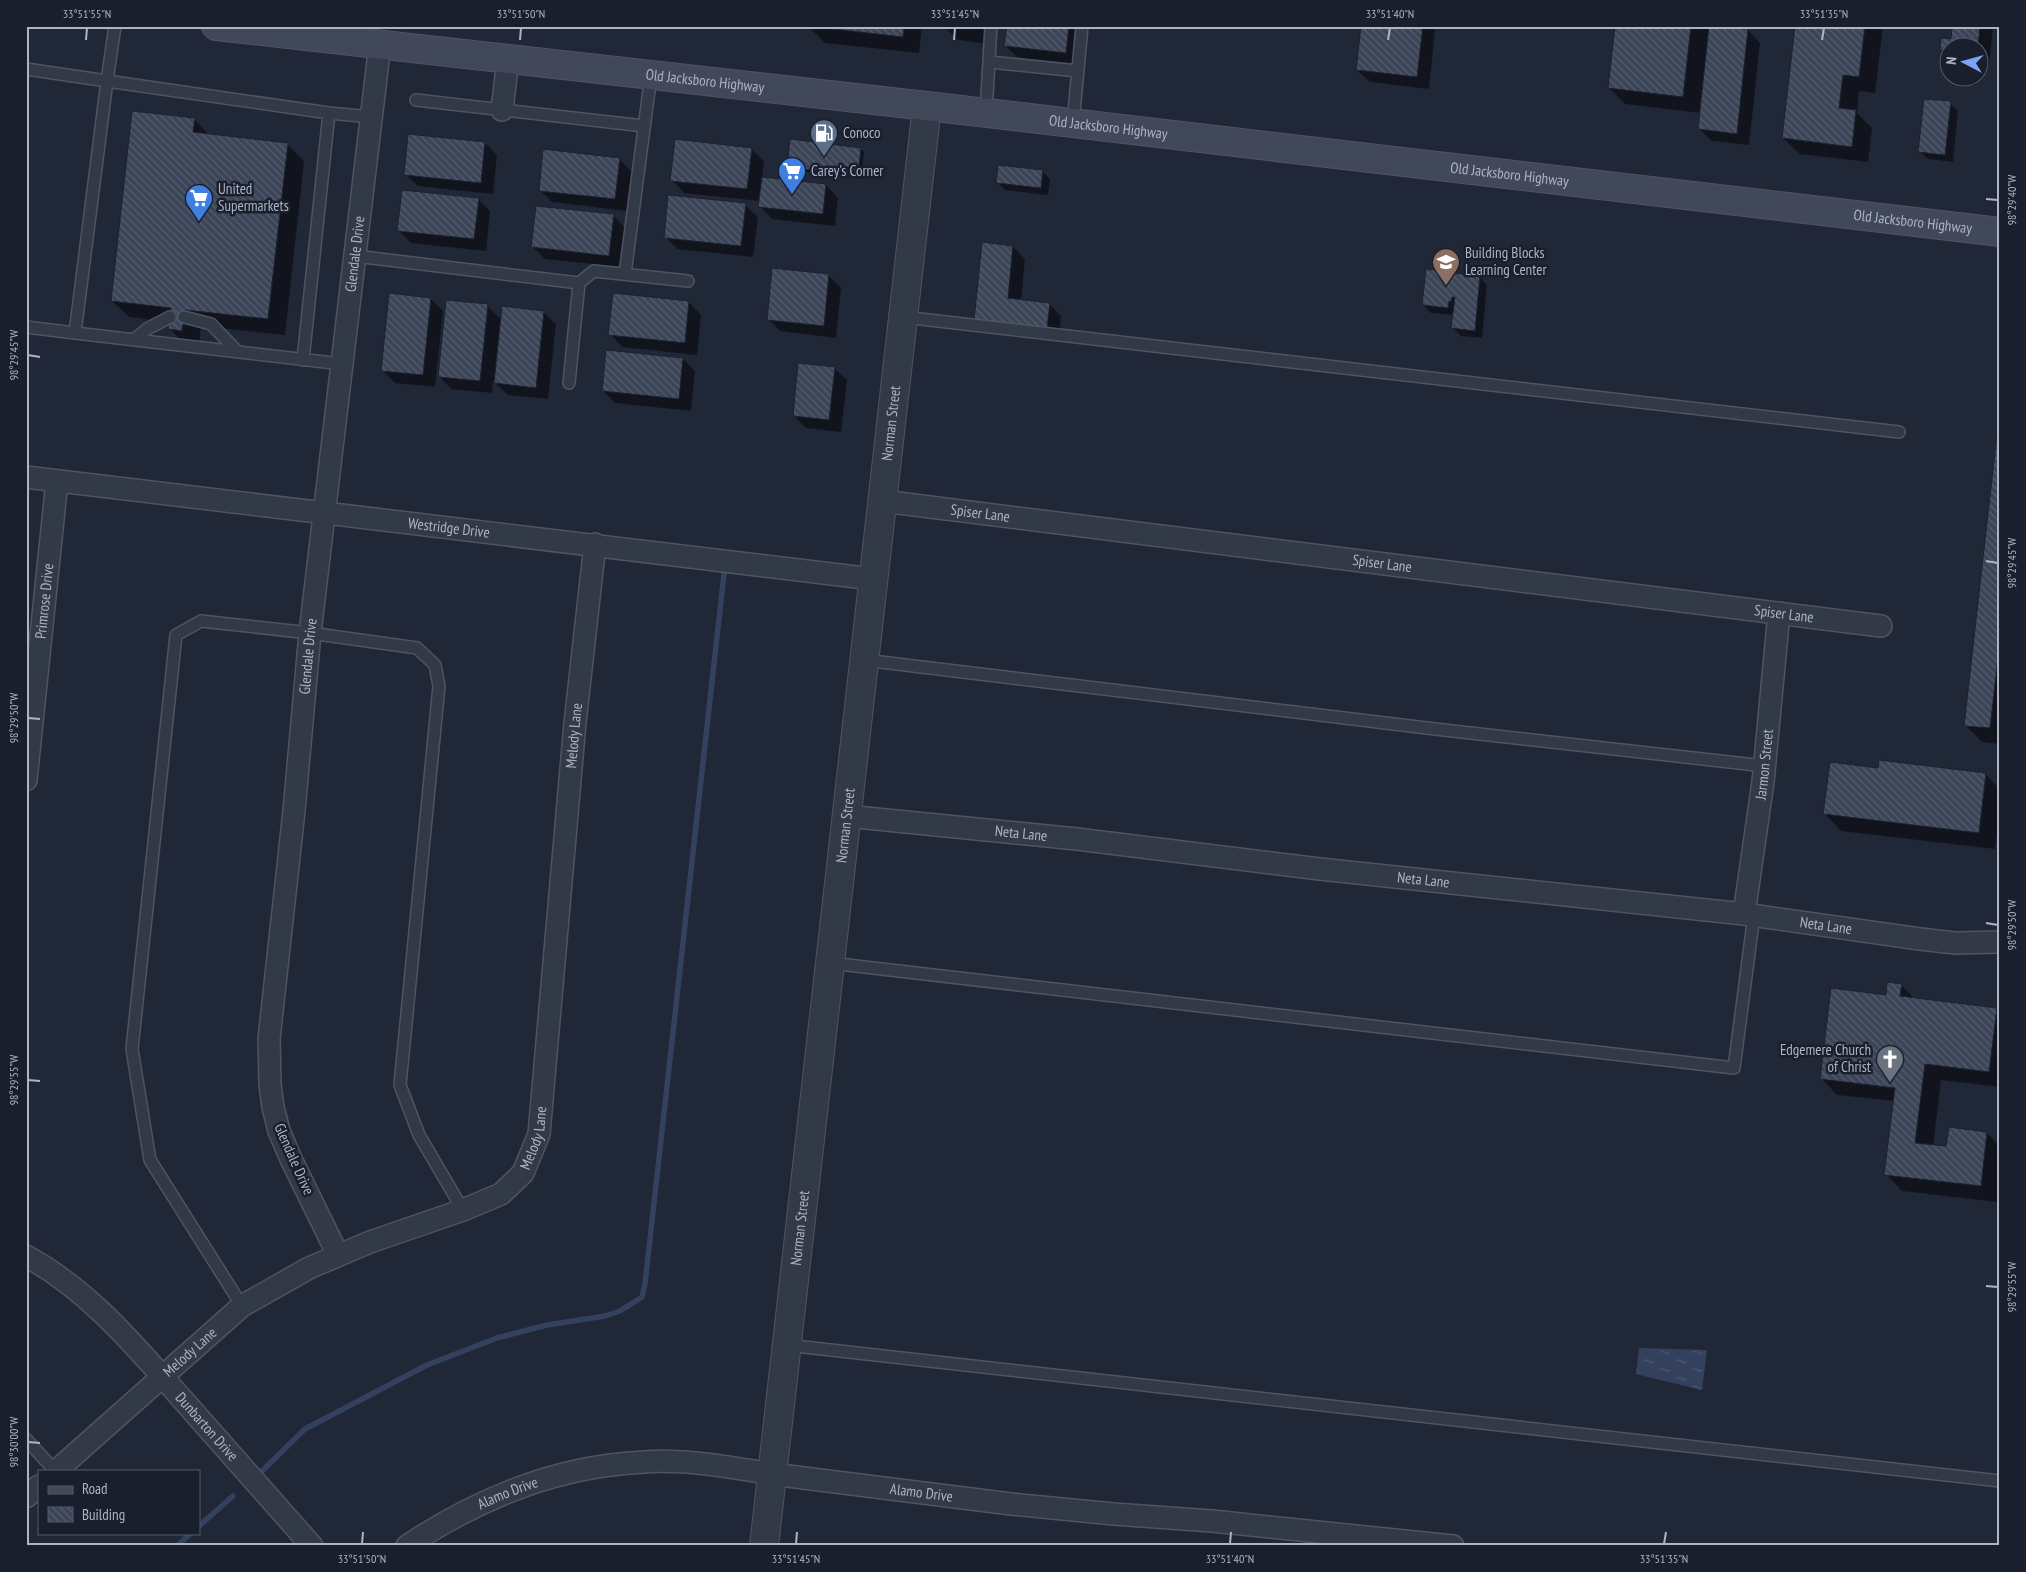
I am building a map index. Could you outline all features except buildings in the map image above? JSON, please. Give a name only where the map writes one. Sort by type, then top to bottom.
[{"type":"main road","name":"Old Jacksboro Highway","points":[[218,26],[348,33],[380,44],[2000,232]]},
{"type":"street","name":"Glendale Drive","points":[[338,1255],[279,1131],[273,1107],[269,1039],[294,811],[310,633],[380,44]]},
{"type":"street","points":[[502,110],[508,58]]},
{"type":"street","name":"Norman Street","points":[[764,1546],[926,106]]},
{"type":"street","name":"Westridge Drive","points":[[26,477],[873,578]]},
{"type":"street","name":"Primrose Drive","points":[[26,780],[57,481]]},
{"type":"street","name":"Spiser Lane","points":[[882,501],[1881,626]]},
{"type":"street","name":"Melody Lane","points":[[56,1470],[242,1306],[309,1268],[338,1255],[463,1210],[501,1194],[523,1173],[539,1134],[575,723],[595,544]]},
{"type":"street","name":"Jarmon Street","points":[[1749,915],[1779,613]]},
{"type":"street","name":"Neta Lane","points":[[846,816],[1077,839],[1330,870],[1749,915],[1955,943],[2000,942]]},
{"type":"street","name":"Dunbarton Drive","points":[[26,1256],[47,1268],[106,1316],[162,1376],[312,1546]]},
{"type":"street","name":"Alamo Drive","points":[[407,1546],[436,1526],[497,1496],[552,1476],[609,1465],[645,1461],[684,1462],[734,1467],[772,1474],[1012,1504],[1114,1514],[1212,1520],[1453,1546]]},
{"type":"street","points":[[26,1497],[38,1487]]},
{"type":"lane","points":[[75,333],[115,26]]},
{"type":"lane","points":[[986,113],[991,26]]},
{"type":"lane","points":[[1073,123],[1082,26]]},
{"type":"lane","points":[[990,62],[1078,72]]},
{"type":"lane","points":[[26,69],[329,114],[372,117]]},
{"type":"lane","points":[[625,274],[651,75]]},
{"type":"lane","points":[[416,100],[644,126]]},
{"type":"lane","points":[[304,360],[329,114]]},
{"type":"lane","points":[[355,256],[579,283],[594,271],[688,281]]},
{"type":"lane","points":[[569,383],[579,283]]},
{"type":"lane","points":[[134,340],[147,329],[170,317]]},
{"type":"lane","points":[[184,317],[211,324],[238,352]]},
{"type":"lane","points":[[903,317],[1899,432]]},
{"type":"lane","points":[[26,327],[342,364]]},
{"type":"lane","points":[[242,1306],[150,1160],[132,1049],[176,635],[201,621],[310,633],[417,648],[434,665],[439,686],[400,1085],[419,1135],[463,1210]]},
{"type":"lane","points":[[864,660],[1435,729],[1765,766]]},
{"type":"lane","points":[[830,963],[1734,1068],[1749,915]]},
{"type":"lane","points":[[786,1345],[2000,1481]]},
{"type":"lane","points":[[26,1439],[54,1470]]},
{"type":"water","points":[[1639,1348],[1707,1350],[1702,1390],[1636,1374]]},
{"type":"waterway","points":[[263,1470],[305,1429],[427,1365],[497,1338],[547,1325],[605,1316],[620,1311],[642,1297],[645,1284],[725,565]]},
{"type":"waterway","points":[[200,1525],[233,1496]]},
{"type":"waterway","points":[[177,1546],[190,1534]]},
{"type":"place","name":"Conoco","points":[[824,157]]},
{"type":"place","name":"Carey's Corner","points":[[792,195]]},
{"type":"place","name":"United Supermarkets","points":[[199,222]]},
{"type":"place","name":"Building Blocks Learning Center","points":[[1446,286]]},
{"type":"place","name":"Edgemere Church of Christ","points":[[1890,1083]]}]
